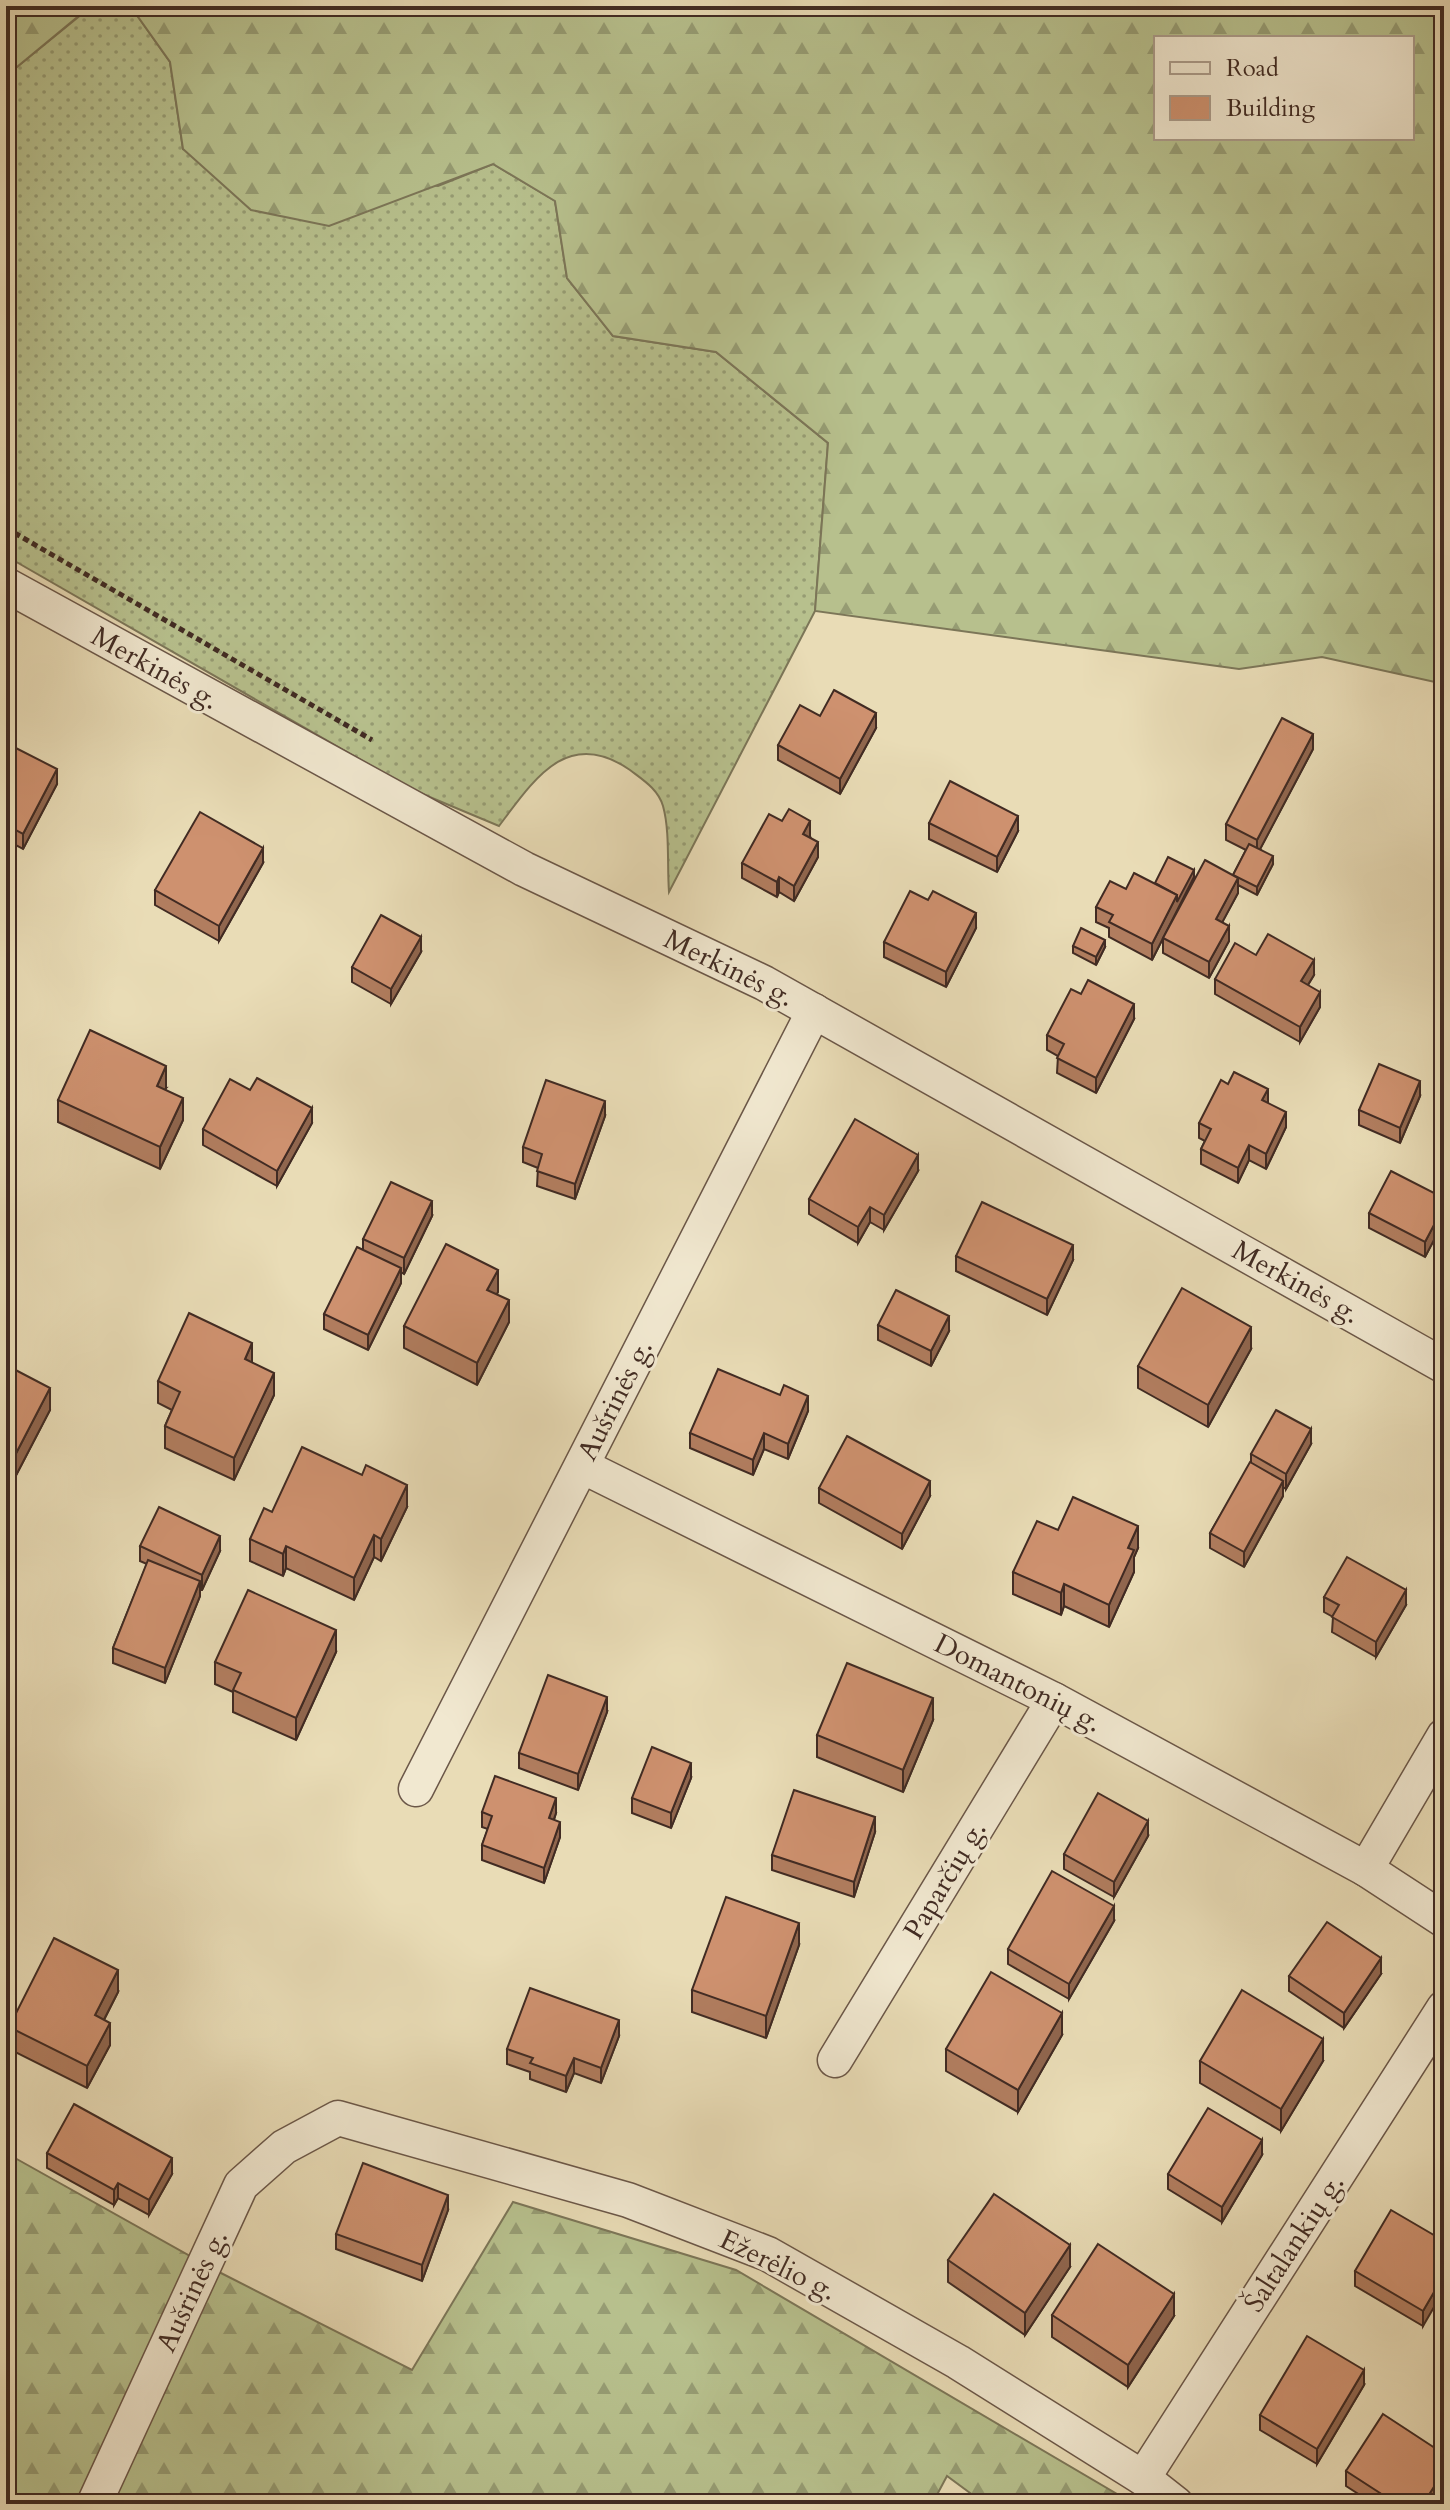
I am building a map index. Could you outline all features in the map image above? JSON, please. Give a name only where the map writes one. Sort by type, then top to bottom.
[{"type":"street","name":"Merkinės g.","points":[[6,585],[524,869],[764,983],[1444,1366]]},
{"type":"street","name":"Aušrinės g.","points":[[416,1789],[814,1011]]},
{"type":"street","name":"Domantonių g.","points":[[582,1466],[1054,1700],[1366,1869],[1444,1920]]},
{"type":"street","name":"Paparčių g.","points":[[835,2060],[1054,1700]]},
{"type":"street","points":[[1366,1869],[1444,1736]]},
{"type":"street","name":"Šaltalankių g.","points":[[1143,2478],[1444,2008]]},
{"type":"street","name":"Aušrinės g.","points":[[94,2504],[241,2185],[284,2147],[338,2118]]},
{"type":"street","name":"Ežerėlio g.","points":[[338,2118],[628,2200],[768,2254],[958,2362],[1143,2478],[1176,2504]]},
{"type":"path","points":[[6,528],[387,748]]},
{"type":"green space","points":[[6,6],[1444,6],[1444,684],[1322,657],[1239,669],[815,611],[828,443],[716,352],[613,336],[567,278],[555,201],[493,164],[329,226],[251,210],[183,149],[170,62],[136,14],[81,14],[6,76]]},
{"type":"green space","points":[[82,14],[136,14],[170,62],[183,149],[438,186],[493,164],[555,201],[567,278],[613,336],[716,352],[828,443],[815,611],[669,892],[667,826],[661,800],[645,781],[608,758],[588,754],[571,756],[555,764],[526,791],[499,826],[413,790],[6,556],[6,76]]},
{"type":"green space","points":[[6,2153],[217,2271],[412,2370],[513,2202],[736,2270],[1134,2504],[985,2504],[947,2476],[932,2504],[6,2504]]},
{"type":"building","points":[[834,690],[876,713],[840,779],[778,745],[800,705],[820,716]]},
{"type":"building","points":[[1282,718],[1313,734],[1257,840],[1226,824]]},
{"type":"building","points":[[6,743],[57,769],[23,834],[6,825]]},
{"type":"building","points":[[950,781],[1018,816],[997,857],[929,823]]},
{"type":"building","points":[[789,809],[810,821],[803,834],[818,842],[794,886],[779,877],[777,882],[742,863],[769,814],[782,821]]},
{"type":"building","points":[[200,812],[263,848],[219,926],[155,890]]},
{"type":"building","points":[[1249,844],[1273,856],[1257,887],[1233,875]]},
{"type":"building","points":[[1168,857],[1194,870],[1177,902],[1177,895],[1155,883]]},
{"type":"building","points":[[1205,860],[1238,878],[1216,919],[1229,926],[1209,962],[1163,938]]},
{"type":"building","points":[[1134,873],[1177,895],[1152,944],[1109,922],[1113,915],[1096,907],[1110,881],[1126,889]]},
{"type":"building","points":[[910,891],[928,900],[933,891],[976,913],[946,972],[884,942]]},
{"type":"building","points":[[381,915],[421,937],[391,989],[352,967]]},
{"type":"building","points":[[1081,928],[1105,940],[1096,957],[1073,946]]},
{"type":"building","points":[[1268,934],[1314,960],[1301,981],[1320,992],[1300,1027],[1215,979],[1235,943],[1256,955]]},
{"type":"building","points":[[1088,980],[1134,1004],[1096,1078],[1057,1058],[1064,1044],[1047,1035],[1071,989],[1081,994]]},
{"type":"building","points":[[90,1030],[166,1066],[157,1086],[183,1098],[160,1147],[58,1100]]},
{"type":"building","points":[[1379,1064],[1420,1081],[1400,1128],[1359,1110]]},
{"type":"building","points":[[1234,1072],[1268,1089],[1262,1100],[1286,1112],[1266,1154],[1249,1145],[1238,1168],[1201,1149],[1211,1129],[1199,1123],[1221,1080],[1228,1084]]},
{"type":"building","points":[[257,1078],[312,1108],[277,1171],[203,1129],[230,1079],[250,1090]]},
{"type":"building","points":[[546,1080],[605,1101],[575,1184],[537,1171],[542,1154],[523,1147]]},
{"type":"building","points":[[855,1119],[918,1155],[884,1215],[870,1207],[858,1227],[809,1199]]},
{"type":"building","points":[[1391,1171],[1444,1198],[1444,1206],[1425,1242],[1369,1213]]},
{"type":"building","points":[[391,1182],[432,1201],[404,1258],[363,1239]]},
{"type":"building","points":[[982,1202],[1073,1245],[1047,1299],[956,1256]]},
{"type":"building","points":[[446,1244],[498,1270],[487,1290],[509,1300],[477,1363],[404,1326]]},
{"type":"building","points":[[357,1247],[401,1268],[368,1335],[324,1314]]},
{"type":"building","points":[[1182,1288],[1251,1327],[1208,1405],[1138,1366]]},
{"type":"building","points":[[896,1290],[949,1316],[931,1351],[878,1325]]},
{"type":"building","points":[[189,1313],[252,1343],[245,1359],[274,1373],[234,1458],[165,1426],[180,1392],[158,1381]]},
{"type":"building","points":[[6,1365],[50,1388],[11,1463],[6,1460]]},
{"type":"building","points":[[718,1369],[780,1395],[784,1385],[808,1396],[788,1444],[764,1433],[753,1460],[690,1433]]},
{"type":"building","points":[[1276,1410],[1311,1429],[1286,1474],[1251,1454]]},
{"type":"building","points":[[847,1436],[930,1481],[902,1534],[819,1488]]},
{"type":"building","points":[[302,1447],[362,1475],[366,1465],[407,1485],[381,1539],[374,1535],[354,1578],[286,1546],[283,1554],[250,1539],[264,1508],[272,1512]]},
{"type":"building","points":[[1250,1462],[1283,1481],[1244,1552],[1210,1533]]},
{"type":"building","points":[[1073,1497],[1138,1526],[1128,1548],[1134,1550],[1109,1605],[1064,1584],[1061,1593],[1013,1572],[1037,1521],[1058,1530]]},
{"type":"building","points":[[159,1507],[220,1536],[202,1575],[140,1546]]},
{"type":"building","points":[[1347,1557],[1406,1590],[1376,1642],[1332,1617],[1339,1605],[1324,1597]]},
{"type":"building","points":[[148,1560],[200,1581],[165,1668],[113,1648]]},
{"type":"building","points":[[248,1590],[336,1630],[296,1718],[233,1690],[241,1673],[215,1662]]},
{"type":"building","points":[[847,1663],[933,1698],[903,1770],[817,1735]]},
{"type":"building","points":[[548,1675],[607,1697],[578,1774],[519,1753]]},
{"type":"building","points":[[652,1747],[691,1763],[671,1813],[632,1798]]},
{"type":"building","points":[[495,1776],[556,1798],[549,1818],[560,1822],[544,1868],[482,1845],[492,1816],[482,1812]]},
{"type":"building","points":[[794,1790],[875,1817],[854,1882],[772,1855]]},
{"type":"building","points":[[1098,1793],[1148,1821],[1114,1882],[1064,1854]]},
{"type":"building","points":[[1052,1871],[1114,1906],[1069,1984],[1008,1949]]},
{"type":"building","points":[[726,1897],[799,1923],[766,2016],[692,1990]]},
{"type":"building","points":[[1327,1922],[1381,1958],[1344,2013],[1289,1976]]},
{"type":"building","points":[[54,1938],[118,1970],[95,2015],[110,2023],[87,2066],[9,2027]]},
{"type":"building","points":[[991,1972],[1062,2013],[1018,2090],[946,2049]]},
{"type":"building","points":[[530,1988],[619,2020],[601,2068],[574,2058],[566,2076],[530,2063],[533,2058],[507,2049]]},
{"type":"building","points":[[1242,1990],[1323,2039],[1281,2109],[1200,2061]]},
{"type":"building","points":[[74,2104],[172,2158],[149,2200],[118,2183],[114,2190],[47,2153]]},
{"type":"building","points":[[1208,2108],[1262,2140],[1222,2207],[1168,2174]]},
{"type":"building","points":[[363,2163],[448,2195],[422,2265],[336,2234]]},
{"type":"building","points":[[994,2194],[1070,2245],[1025,2313],[948,2260]]},
{"type":"building","points":[[1391,2210],[1444,2241],[1444,2275],[1423,2311],[1355,2271]]},
{"type":"building","points":[[1098,2244],[1174,2294],[1128,2365],[1052,2315]]},
{"type":"building","points":[[1307,2336],[1364,2370],[1317,2449],[1260,2415]]},
{"type":"building","points":[[1444,2388],[1444,2407],[1436,2402]]},
{"type":"building","points":[[1383,2414],[1444,2454],[1444,2471],[1423,2504],[1397,2504],[1346,2471]]}]
